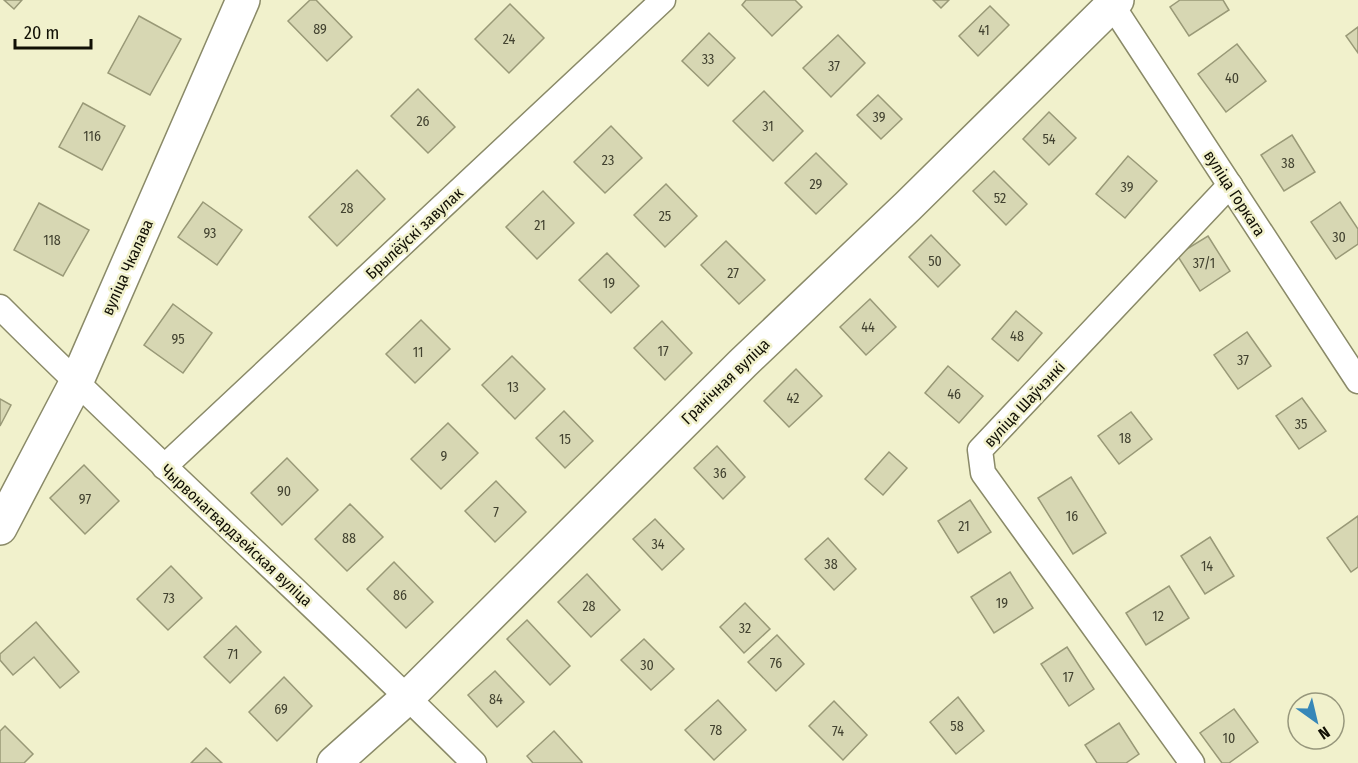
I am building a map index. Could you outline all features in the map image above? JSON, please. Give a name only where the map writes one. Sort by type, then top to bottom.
[{"type":"main road","name":"вуліца Чкалава","points":[[0,528],[76,383],[243,0]]},
{"type":"main road","name":"Гранічная вуліца","points":[[334,763],[408,697],[734,371],[908,206],[1114,2]]},
{"type":"street","name":"Брылёўскі завулак","points":[[164,467],[663,0]]},
{"type":"street","name":"вуліца Горкага","points":[[1114,2],[1358,381]]},
{"type":"street","name":"вуліца Шаўчэнкі","points":[[1192,763],[982,473],[980,450],[1230,185]]},
{"type":"street","name":"Чырвонагвардзейская вуліца","points":[[0,307],[76,383],[408,697],[474,763]]},
{"type":"building","points":[[4,0],[22,0],[14,9]]},
{"type":"building","points":[[310,0],[316,0],[352,37],[327,61],[288,21]]},
{"type":"building","points":[[746,0],[795,0],[802,7],[772,36],[742,5]]},
{"type":"building","points":[[933,0],[949,0],[941,8]]},
{"type":"building","points":[[1180,0],[1223,0],[1229,10],[1189,36],[1170,7]]},
{"type":"building","points":[[510,4],[544,38],[509,73],[475,39]]},
{"type":"building","points":[[990,6],[1009,25],[978,56],[959,36]]},
{"type":"building","points":[[139,16],[181,39],[150,95],[108,73]]},
{"type":"building","points":[[1358,27],[1358,53],[1346,36]]},
{"type":"building","points":[[709,33],[735,58],[708,86],[682,61]]},
{"type":"building","points":[[838,35],[865,63],[831,97],[803,68]]},
{"type":"building","points":[[1237,44],[1266,81],[1226,112],[1198,74]]},
{"type":"building","points":[[418,89],[455,127],[428,153],[391,116]]},
{"type":"building","points":[[764,91],[803,131],[773,161],[733,121]]},
{"type":"building","points":[[878,95],[902,119],[881,139],[857,115]]},
{"type":"building","points":[[83,103],[125,126],[102,170],[59,147]]},
{"type":"building","points":[[1049,112],[1076,138],[1049,165],[1023,139]]},
{"type":"building","points":[[611,126],[642,158],[605,193],[574,162]]},
{"type":"building","points":[[1292,135],[1315,172],[1284,191],[1261,155]]},
{"type":"building","points":[[816,153],[847,184],[816,214],[785,183]]},
{"type":"building","points":[[1128,156],[1157,181],[1125,218],[1096,194]]},
{"type":"building","points":[[357,170],[385,199],[337,246],[309,217]]},
{"type":"building","points":[[994,171],[1027,204],[1006,225],[973,191]]},
{"type":"building","points":[[666,184],[697,216],[665,247],[634,215]]},
{"type":"building","points":[[543,191],[574,223],[537,259],[506,227]]},
{"type":"building","points":[[203,202],[242,230],[217,265],[178,237]]},
{"type":"building","points":[[1340,202],[1358,229],[1358,244],[1336,259],[1311,222]]},
{"type":"building","points":[[39,203],[89,230],[63,276],[14,250]]},
{"type":"building","points":[[931,235],[960,265],[938,287],[909,257]]},
{"type":"building","points":[[1208,236],[1230,271],[1200,291],[1177,255]]},
{"type":"building","points":[[726,241],[765,280],[739,304],[701,265]]},
{"type":"building","points":[[607,253],[639,286],[611,313],[579,280]]},
{"type":"building","points":[[870,299],[896,327],[866,355],[840,327]]},
{"type":"building","points":[[173,304],[212,333],[183,373],[144,345]]},
{"type":"building","points":[[1016,311],[1042,333],[1018,361],[992,339]]},
{"type":"building","points":[[421,320],[450,349],[415,383],[386,354]]},
{"type":"building","points":[[662,321],[692,353],[665,380],[634,348]]},
{"type":"building","points":[[1247,332],[1271,366],[1238,389],[1214,355]]},
{"type":"building","points":[[512,356],[545,389],[515,419],[482,385]]},
{"type":"building","points":[[948,366],[983,396],[959,423],[925,393]]},
{"type":"building","points":[[796,369],[822,396],[789,427],[764,401]]},
{"type":"building","points":[[1302,398],[1326,431],[1299,449],[1276,416]]},
{"type":"building","points":[[0,399],[11,405],[0,426]]},
{"type":"building","points":[[564,411],[593,441],[565,468],[536,438]]},
{"type":"building","points":[[1131,412],[1152,439],[1119,464],[1098,436]]},
{"type":"building","points":[[448,423],[478,453],[441,489],[411,459]]},
{"type":"building","points":[[717,446],[745,477],[723,499],[694,468]]},
{"type":"building","points":[[889,452],[907,468],[883,495],[865,479]]},
{"type":"building","points":[[287,458],[318,490],[282,525],[251,493]]},
{"type":"building","points":[[84,465],[119,501],[85,534],[50,498]]},
{"type":"building","points":[[1071,477],[1106,533],[1073,554],[1038,498]]},
{"type":"building","points":[[496,481],[526,512],[495,542],[465,511]]},
{"type":"building","points":[[970,500],[991,532],[958,553],[938,521]]},
{"type":"building","points":[[350,504],[383,537],[347,571],[315,539]]},
{"type":"building","points":[[1358,516],[1358,567],[1351,572],[1327,538]]},
{"type":"building","points":[[655,519],[684,549],[662,570],[633,539]]},
{"type":"building","points":[[1210,537],[1234,576],[1205,594],[1181,556]]},
{"type":"building","points":[[828,538],[856,569],[834,590],[805,559]]},
{"type":"building","points":[[394,562],[433,602],[406,628],[367,589]]},
{"type":"building","points":[[171,566],[202,598],[168,630],[137,599]]},
{"type":"building","points":[[1010,572],[1033,608],[994,633],[971,597]]},
{"type":"building","points":[[587,574],[620,610],[591,637],[558,602]]},
{"type":"building","points":[[1169,586],[1189,618],[1146,645],[1126,613]]},
{"type":"building","points":[[745,603],[770,629],[744,653],[720,627]]},
{"type":"building","points":[[527,620],[570,666],[550,685],[507,639]]},
{"type":"building","points":[[36,622],[79,672],[60,688],[34,657],[13,675],[0,660],[0,654]]},
{"type":"building","points":[[236,626],[261,652],[230,683],[204,657]]},
{"type":"building","points":[[777,635],[804,664],[776,691],[748,662]]},
{"type":"building","points":[[644,639],[674,669],[651,690],[621,660]]},
{"type":"building","points":[[1067,647],[1094,689],[1069,706],[1041,664]]},
{"type":"building","points":[[495,671],[524,702],[497,727],[468,695]]},
{"type":"building","points":[[284,677],[312,706],[277,741],[249,712]]},
{"type":"building","points":[[958,697],[984,731],[956,754],[930,722]]},
{"type":"building","points":[[718,700],[746,730],[714,760],[685,730]]},
{"type":"building","points":[[834,701],[867,735],[843,760],[809,726]]},
{"type":"building","points":[[1234,709],[1258,742],[1229,763],[1222,763],[1200,733]]},
{"type":"building","points":[[1119,723],[1139,754],[1126,763],[1097,763],[1085,745]]},
{"type":"building","points":[[5,726],[33,754],[24,763],[0,763],[0,731]]},
{"type":"building","points":[[554,731],[582,763],[533,763],[527,756]]},
{"type":"building","points":[[206,748],[222,763],[191,763]]}]
